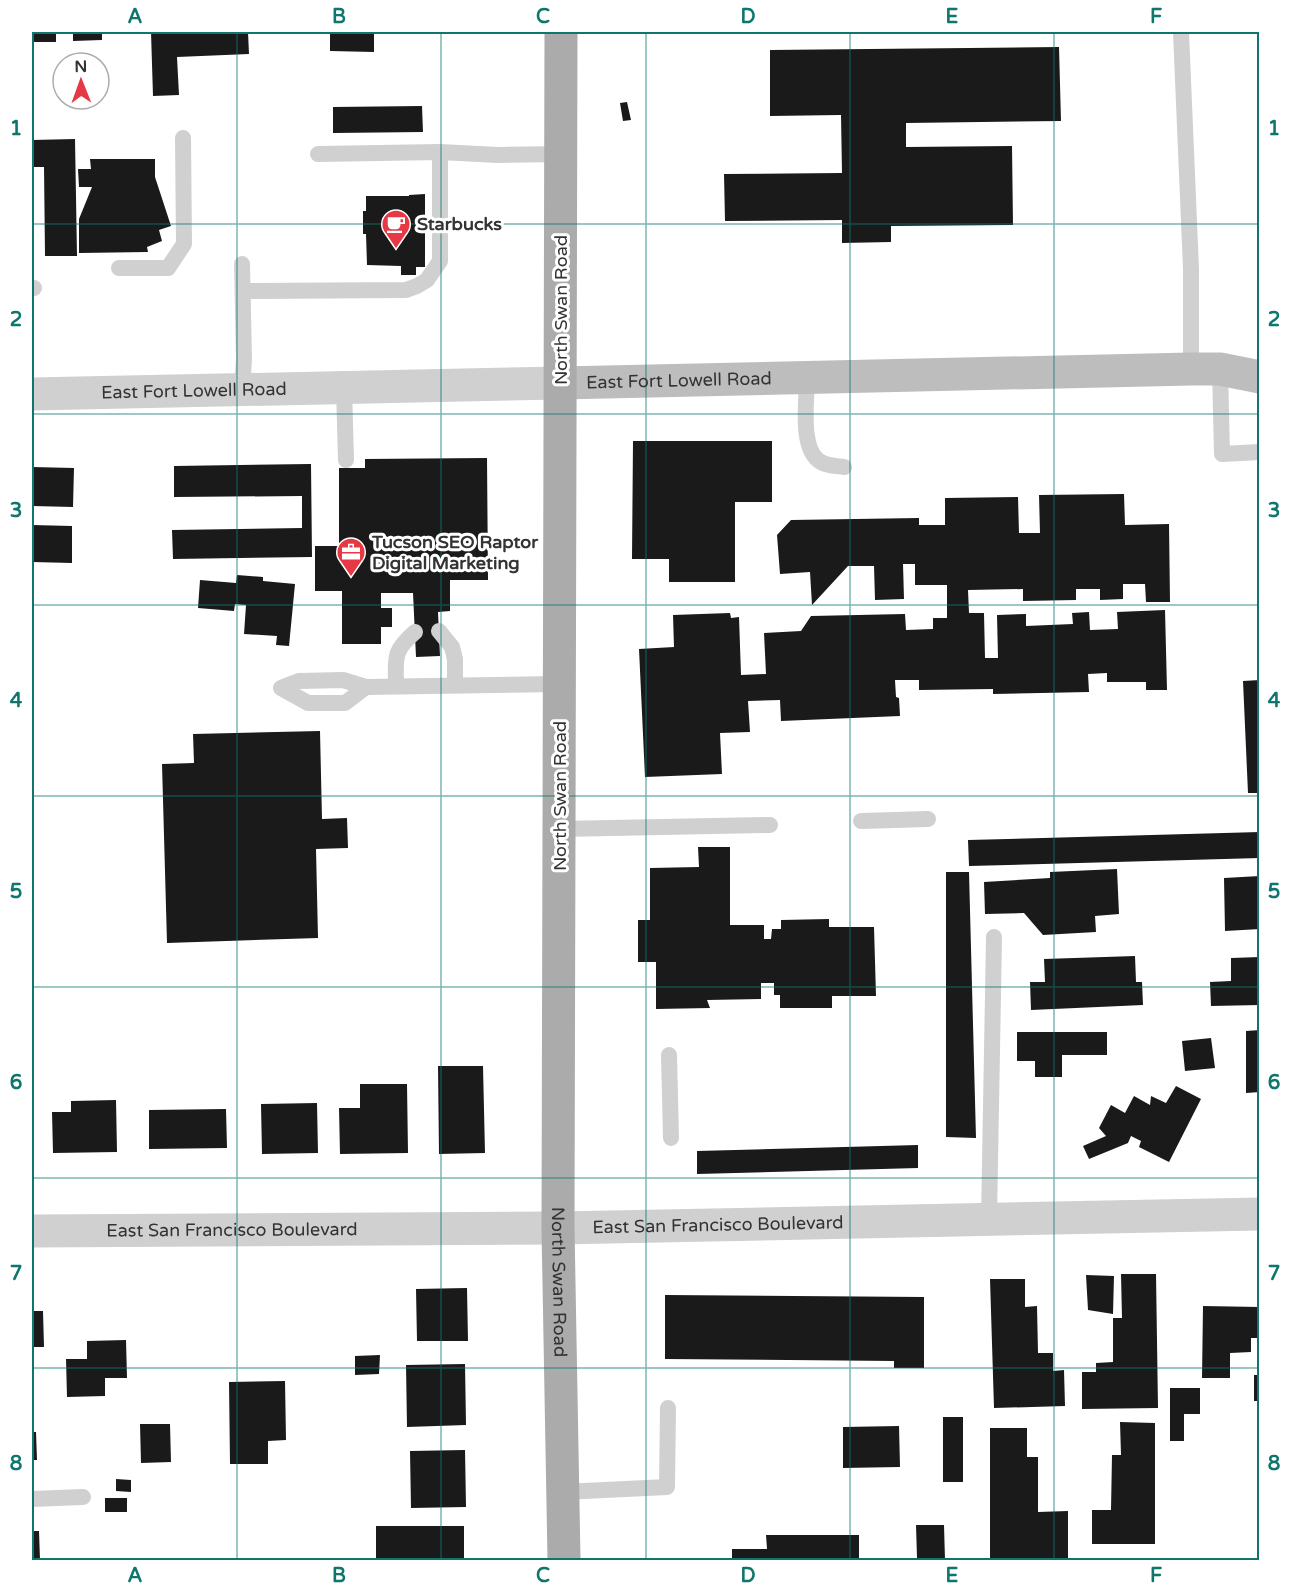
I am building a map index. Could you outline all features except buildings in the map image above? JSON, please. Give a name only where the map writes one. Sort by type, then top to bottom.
[{"type":"main road","name":"North Swan Road","points":[[561,32],[558,1228],[564,1560]]},
{"type":"street","name":"East Fort Lowell Road","points":[[32,394],[1206,369],[1260,360]]},
{"type":"street","name":"East Fort Lowell Road","points":[[1206,369],[1260,377]]},
{"type":"street","name":"East San Francisco Boulevard","points":[[32,1231],[558,1228],[1260,1214]]},
{"type":"lane","points":[[1181,32],[1191,269],[1206,369],[1222,454],[1260,453]]},
{"type":"lane","points":[[119,268],[168,268],[184,244],[183,138]]},
{"type":"lane","points":[[243,291],[406,290],[427,280],[440,261],[440,152]]},
{"type":"lane","points":[[318,154],[440,152],[498,155],[561,154]]},
{"type":"lane","points":[[242,264],[244,359],[242,390]]},
{"type":"lane","points":[[807,378],[806,430],[809,451],[821,463],[844,467]]},
{"type":"lane","points":[[344,387],[346,460]]},
{"type":"lane","points":[[439,631],[453,647],[455,686]]},
{"type":"lane","points":[[396,686],[396,654],[406,639],[415,632]]},
{"type":"lane","points":[[366,687],[560,684]]},
{"type":"lane","points":[[861,821],[928,819]]},
{"type":"lane","points":[[560,829],[770,825]]},
{"type":"lane","points":[[989,1219],[994,938]]},
{"type":"lane","points":[[669,1055],[671,1138]]},
{"type":"lane","points":[[563,1491],[667,1487],[668,1408]]},
{"type":"lane","points":[[32,1499],[83,1497]]},
{"type":"place","name":"Starbucks","points":[[396,250]]},
{"type":"place","name":"Tucson SEO Raptor Digital Marketing","points":[[351,578]]}]
